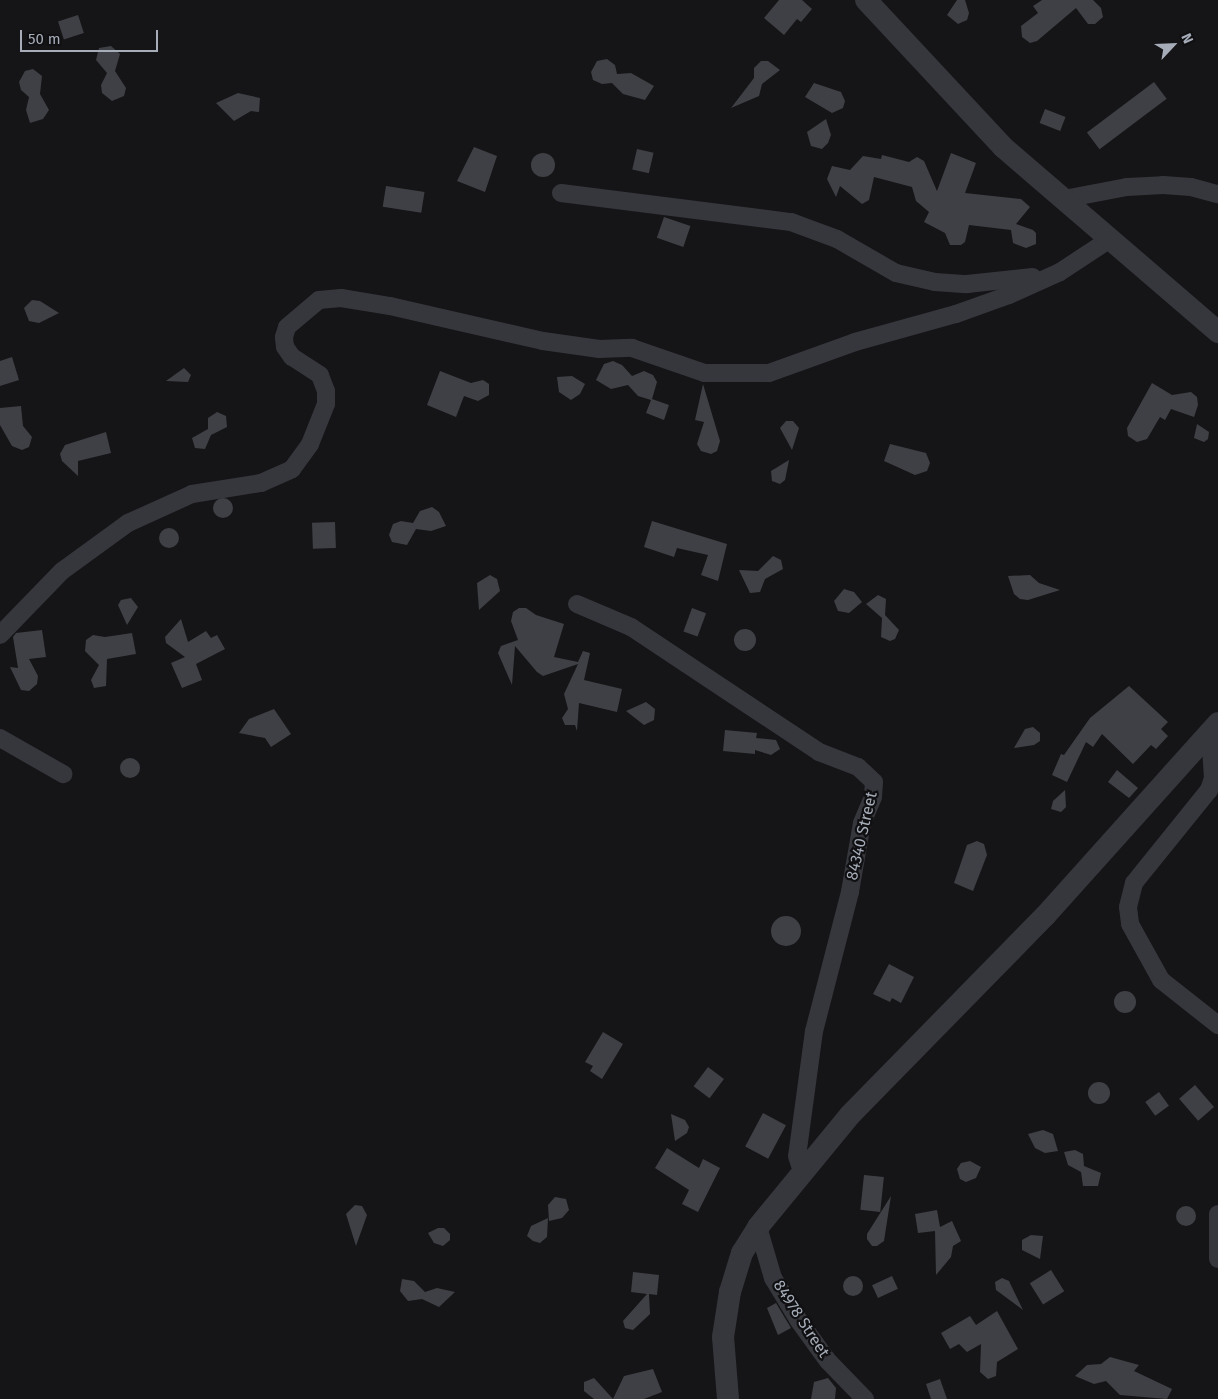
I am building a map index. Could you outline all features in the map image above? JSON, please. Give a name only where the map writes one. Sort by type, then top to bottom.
[{"type":"street","points":[[866,0],[1003,146],[1218,332]]},
{"type":"street","points":[[1064,199],[1127,187],[1163,185],[1191,187],[1218,194]]},
{"type":"street","points":[[561,193],[791,222],[836,239],[896,273],[935,282],[1009,282],[1060,272]]},
{"type":"street","points":[[1,632],[62,571],[128,523],[192,494],[261,483],[292,469],[310,444],[326,404],[326,391],[320,375],[292,357],[285,347],[284,337],[287,327],[320,300],[341,298],[382,305],[590,348],[632,348],[704,373],[735,375],[769,373],[796,366],[855,342],[956,314],[1060,272],[1110,239]]},
{"type":"street","name":"84340 Street","points":[[577,604],[631,627],[819,752],[858,767],[874,782],[873,797],[862,823],[850,892],[814,1031],[797,1156],[802,1171]]},
{"type":"street","points":[[728,1399],[723,1337],[730,1292],[742,1253],[758,1227],[802,1171],[850,1115],[1113,844],[1214,728]]},
{"type":"street","points":[[1214,728],[1213,778],[1209,790],[1134,883],[1128,907],[1130,924],[1161,980],[1218,1025]]},
{"type":"street","points":[[0,738],[63,774]]},
{"type":"street","points":[[1218,1214],[1218,1259]]},
{"type":"street","name":"84978 Street","points":[[758,1227],[773,1278],[798,1321],[828,1361],[865,1399]]},
{"type":"building","points":[[779,0],[802,0],[812,9],[801,22],[797,19],[784,35],[764,18]]},
{"type":"building","points":[[957,0],[965,0],[969,13],[967,20],[958,24],[947,15]]},
{"type":"building","points":[[1042,0],[1093,0],[1101,8],[1103,17],[1095,24],[1088,24],[1076,8],[1037,41],[1030,43],[1022,37],[1021,26],[1038,13],[1033,6]]},
{"type":"building","points":[[78,15],[84,33],[64,40],[58,21]]},
{"type":"building","points":[[111,46],[120,54],[115,71],[126,88],[124,96],[112,101],[102,93],[101,85],[107,73],[96,60],[99,48]]},
{"type":"building","points":[[607,59],[615,65],[617,74],[631,73],[654,86],[645,100],[623,94],[612,83],[602,84],[593,80],[591,72],[597,61]]},
{"type":"building","points":[[761,61],[768,61],[780,70],[762,84],[759,96],[731,108],[754,78],[754,68]]},
{"type":"building","points":[[33,69],[42,76],[40,94],[49,110],[43,119],[30,123],[26,110],[29,97],[21,90],[19,82],[25,71]]},
{"type":"building","points":[[1154,82],[1167,99],[1100,149],[1087,133]]},
{"type":"building","points":[[814,83],[841,92],[845,101],[843,108],[832,113],[805,97]]},
{"type":"building","points":[[238,93],[260,98],[259,112],[251,111],[234,121],[216,103]]},
{"type":"building","points":[[1045,109],[1066,117],[1060,131],[1040,123]]},
{"type":"building","points":[[826,119],[831,135],[828,143],[822,149],[811,146],[807,132]]},
{"type":"building","points":[[474,147],[497,156],[485,192],[457,181]]},
{"type":"building","points":[[637,149],[654,153],[649,173],[632,169]]},
{"type":"building","points":[[543,153],[551,157],[555,165],[551,173],[543,177],[535,173],[531,165],[535,157]]},
{"type":"building","points":[[951,153],[976,163],[965,193],[1021,199],[1030,207],[1016,224],[1033,230],[1036,233],[1036,244],[1026,248],[1013,243],[1011,230],[969,225],[965,242],[961,245],[950,245],[945,233],[924,222],[929,212],[916,201],[912,187],[874,177],[869,200],[862,204],[840,186],[836,197],[827,179],[832,166],[850,170],[863,156],[881,159],[882,155],[909,162],[917,157],[924,161],[937,191]]},
{"type":"building","points":[[386,186],[425,192],[421,213],[383,207]]},
{"type":"building","points":[[664,217],[690,226],[683,247],[657,238]]},
{"type":"building","points":[[32,300],[40,301],[59,313],[39,323],[29,321],[24,308]]},
{"type":"building","points":[[12,357],[19,380],[0,386],[0,361]]},
{"type":"building","points":[[613,361],[622,365],[632,376],[644,371],[653,375],[657,382],[652,399],[669,405],[664,420],[646,413],[651,400],[638,396],[628,385],[611,389],[596,380],[604,364]]},
{"type":"building","points":[[184,368],[191,375],[188,382],[166,381]]},
{"type":"building","points":[[440,371],[471,383],[483,380],[489,384],[489,395],[478,401],[464,396],[456,417],[427,405]]},
{"type":"building","points":[[572,376],[585,384],[580,394],[571,400],[559,392],[557,377]]},
{"type":"building","points":[[1152,383],[1172,395],[1191,392],[1197,397],[1198,405],[1194,417],[1171,409],[1165,420],[1160,417],[1147,439],[1137,442],[1128,436],[1127,428]]},
{"type":"building","points":[[703,384],[720,441],[717,451],[711,454],[701,451],[697,444],[704,422],[695,420]]},
{"type":"building","points":[[21,406],[23,426],[32,437],[29,447],[22,450],[12,446],[0,425],[0,408]]},
{"type":"building","points":[[217,412],[226,416],[227,427],[211,435],[205,449],[195,448],[192,438],[208,429],[208,418]]},
{"type":"building","points":[[786,421],[793,421],[799,428],[792,450],[780,428]]},
{"type":"building","points":[[1197,424],[1209,432],[1208,439],[1204,442],[1194,438]]},
{"type":"building","points":[[106,432],[111,453],[78,461],[78,476],[62,461],[60,454],[65,445]]},
{"type":"building","points":[[890,444],[926,453],[930,463],[927,471],[915,475],[884,461]]},
{"type":"building","points":[[789,460],[785,480],[780,484],[772,481],[771,471]]},
{"type":"building","points":[[223,498],[230,501],[233,508],[230,515],[223,518],[216,515],[213,508],[216,501]]},
{"type":"building","points":[[432,507],[439,512],[446,526],[431,531],[416,529],[407,545],[392,542],[389,535],[393,524],[401,521],[413,523],[420,511]]},
{"type":"building","points":[[652,521],[727,544],[718,581],[701,575],[708,555],[677,548],[674,557],[644,547]]},
{"type":"building","points":[[335,522],[336,548],[313,549],[312,523]]},
{"type":"building","points":[[165,528],[173,528],[179,534],[179,542],[173,548],[165,548],[159,542],[159,534]]},
{"type":"building","points":[[773,556],[781,560],[783,569],[765,579],[760,592],[750,593],[739,570],[758,571]]},
{"type":"building","points":[[490,575],[497,579],[500,591],[479,610],[477,583]]},
{"type":"building","points":[[1030,575],[1039,583],[1060,590],[1028,600],[1020,599],[1014,594],[1008,576]]},
{"type":"building","points":[[844,589],[854,592],[862,602],[849,613],[838,611],[834,601]]},
{"type":"building","points":[[878,595],[886,599],[885,615],[899,630],[895,639],[890,641],[881,637],[882,618],[866,604]]},
{"type":"building","points":[[131,598],[138,607],[127,625],[118,605],[121,600]]},
{"type":"building","points":[[519,608],[526,608],[536,615],[564,624],[554,657],[578,662],[583,651],[590,653],[584,680],[622,689],[617,712],[579,703],[577,731],[575,725],[565,725],[562,718],[568,709],[564,694],[578,664],[543,676],[537,672],[515,646],[512,685],[498,653],[501,646],[518,640],[511,621],[513,612]]},
{"type":"building","points":[[692,608],[706,613],[698,637],[683,631]]},
{"type":"building","points":[[181,619],[188,642],[206,631],[211,638],[217,635],[225,649],[196,664],[202,680],[182,688],[171,663],[185,657],[166,643],[165,637]]},
{"type":"building","points":[[745,629],[753,632],[756,640],[753,648],[745,651],[737,648],[734,640],[737,632]]},
{"type":"building","points":[[42,630],[46,657],[29,659],[38,676],[37,684],[29,691],[21,690],[10,667],[18,668],[13,637],[16,633]]},
{"type":"building","points":[[132,633],[136,654],[107,659],[106,686],[94,688],[91,680],[99,665],[85,651],[86,640],[93,635],[105,637]]},
{"type":"building","points":[[1129,686],[1168,722],[1161,729],[1168,736],[1156,749],[1151,745],[1133,764],[1102,734],[1093,747],[1086,742],[1067,782],[1052,775],[1061,754],[1064,755],[1090,718]]},
{"type":"building","points":[[646,702],[655,709],[654,720],[644,725],[626,711]]},
{"type":"building","points":[[274,709],[291,734],[271,747],[265,738],[239,733],[249,719]]},
{"type":"building","points":[[1033,727],[1040,733],[1040,741],[1034,745],[1014,748],[1025,729]]},
{"type":"building","points":[[725,730],[757,733],[756,738],[776,740],[780,749],[771,755],[755,750],[755,754],[723,751]]},
{"type":"building","points":[[126,758],[134,758],[140,764],[140,772],[134,778],[126,778],[120,772],[120,764]]},
{"type":"building","points":[[1117,770],[1138,788],[1129,798],[1108,782]]},
{"type":"building","points":[[1065,790],[1066,807],[1061,812],[1051,809],[1053,801]]},
{"type":"building","points":[[977,841],[984,844],[987,855],[973,891],[954,883],[967,845]]},
{"type":"building","points":[[786,916],[792,917],[800,925],[800,937],[792,945],[786,946],[780,945],[772,937],[771,931],[772,925],[780,917]]},
{"type":"building","points":[[889,964],[914,977],[901,1003],[892,998],[890,1002],[873,994]]},
{"type":"building","points":[[1125,991],[1133,994],[1136,1002],[1133,1010],[1125,1013],[1117,1010],[1114,1002],[1117,994]]},
{"type":"building","points":[[603,1032],[623,1044],[602,1079],[590,1071],[593,1066],[585,1062]]},
{"type":"building","points":[[708,1067],[724,1079],[710,1098],[694,1086]]},
{"type":"building","points":[[1095,1082],[1103,1082],[1110,1089],[1110,1097],[1103,1104],[1095,1104],[1088,1097],[1088,1089]]},
{"type":"building","points":[[1195,1085],[1214,1107],[1198,1121],[1179,1099]]},
{"type":"building","points":[[1159,1092],[1169,1106],[1155,1116],[1145,1102]]},
{"type":"building","points":[[763,1113],[786,1125],[768,1159],[745,1147]]},
{"type":"building","points":[[671,1114],[685,1120],[689,1127],[687,1133],[675,1141]]},
{"type":"building","points":[[1043,1130],[1053,1134],[1058,1151],[1045,1153],[1035,1148],[1028,1134]]},
{"type":"building","points":[[667,1148],[699,1168],[703,1159],[720,1168],[698,1212],[682,1204],[689,1190],[655,1168]]},
{"type":"building","points":[[1075,1150],[1083,1154],[1084,1166],[1101,1173],[1098,1186],[1083,1186],[1081,1172],[1068,1165],[1064,1152]]},
{"type":"building","points":[[970,1161],[981,1167],[976,1178],[966,1182],[960,1179],[957,1169],[961,1163]]},
{"type":"building","points":[[864,1175],[884,1177],[880,1212],[860,1210]]},
{"type":"building","points":[[891,1196],[884,1241],[877,1246],[872,1246],[867,1239],[867,1234]]},
{"type":"building","points":[[555,1197],[566,1199],[569,1210],[562,1218],[549,1221],[548,1205]]},
{"type":"building","points":[[355,1205],[362,1206],[367,1215],[356,1246],[346,1214]]},
{"type":"building","points":[[1186,1206],[1193,1209],[1196,1216],[1193,1223],[1186,1226],[1179,1223],[1176,1216],[1179,1209]]},
{"type":"building","points":[[937,1210],[940,1227],[952,1221],[961,1241],[953,1246],[951,1257],[936,1275],[935,1231],[918,1233],[915,1214]]},
{"type":"building","points":[[548,1218],[547,1237],[540,1243],[533,1241],[527,1236],[531,1226]]},
{"type":"building","points":[[438,1228],[444,1228],[450,1234],[450,1240],[443,1246],[434,1243],[428,1233]]},
{"type":"building","points":[[1031,1235],[1043,1236],[1040,1259],[1022,1250],[1022,1240]]},
{"type":"building","points":[[1051,1270],[1064,1291],[1043,1304],[1030,1283]]},
{"type":"building","points":[[633,1272],[659,1275],[657,1295],[649,1294],[650,1314],[633,1330],[625,1328],[623,1321],[647,1294],[631,1292]]},
{"type":"building","points":[[853,1276],[860,1279],[863,1286],[860,1293],[853,1296],[846,1293],[843,1286],[846,1279]]},
{"type":"building","points":[[892,1276],[898,1289],[878,1298],[872,1285]]},
{"type":"building","points":[[1002,1278],[1009,1281],[1023,1310],[996,1290],[995,1282]]},
{"type":"building","points":[[402,1279],[414,1281],[425,1292],[437,1288],[455,1292],[439,1307],[422,1299],[408,1301],[400,1291]]},
{"type":"building","points":[[776,1303],[791,1328],[778,1335],[767,1308]]},
{"type":"building","points":[[997,1311],[1018,1349],[997,1362],[996,1376],[988,1379],[980,1372],[981,1344],[967,1352],[959,1344],[950,1349],[941,1333],[970,1316],[976,1325]]},
{"type":"building","points":[[1110,1357],[1139,1365],[1134,1371],[1172,1389],[1167,1399],[1120,1395],[1106,1381],[1094,1384],[1075,1376],[1087,1365],[1101,1364]]},
{"type":"building","points":[[653,1369],[662,1392],[644,1399],[613,1399],[624,1376]]},
{"type":"building","points":[[594,1378],[613,1399],[594,1399],[584,1391],[584,1382]]},
{"type":"building","points":[[828,1378],[836,1388],[835,1399],[811,1399],[814,1382]]},
{"type":"building","points":[[940,1379],[947,1399],[931,1399],[926,1384]]}]
